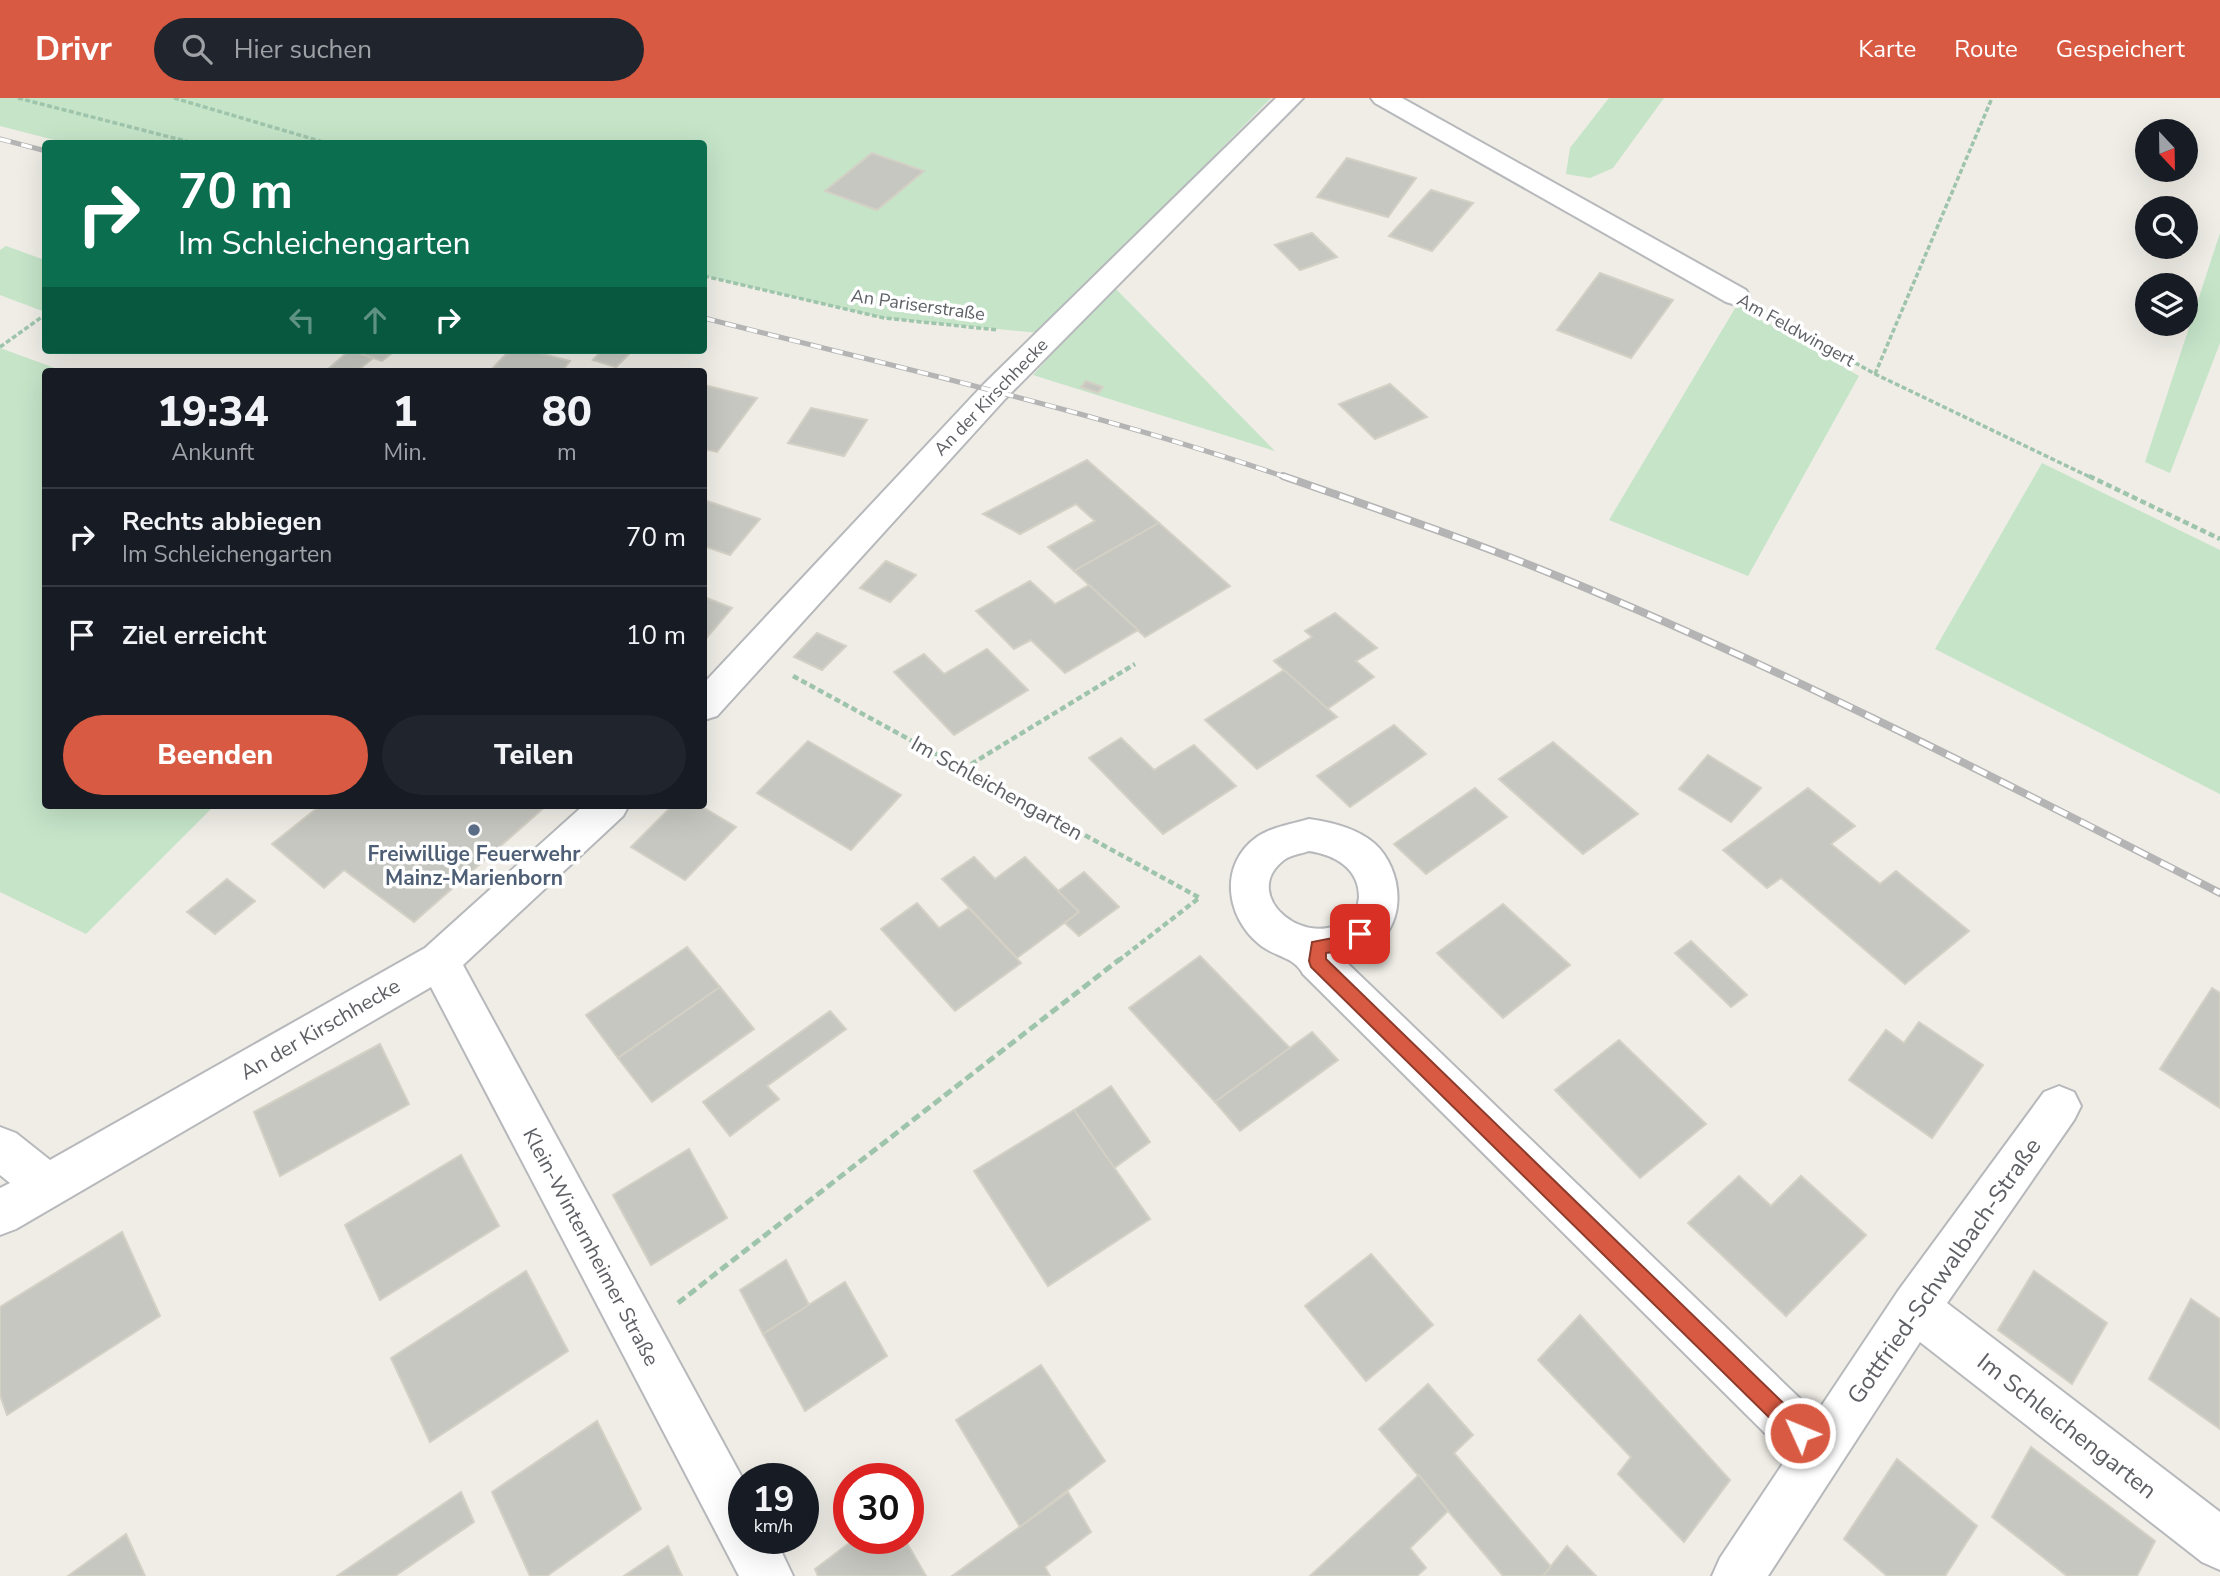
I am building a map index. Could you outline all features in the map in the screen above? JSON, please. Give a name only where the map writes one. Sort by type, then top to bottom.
[{"type":"street","name":"An der Kirschhecke","points":[[707,703],[968,419],[1290,98]]},
{"type":"street","name":"Am Feldwingert","points":[[1384,98],[1736,296]]},
{"type":"street","name":"An der Kirschhecke","points":[[0,1213],[439,961],[606,809]]},
{"type":"street","points":[[1309,835],[1332,838],[1352,848],[1368,863],[1378,881],[1380,900],[1374,919],[1360,934],[1341,944],[1318,947],[1297,945],[1278,936],[1262,923],[1251,907],[1248,895],[1249,873],[1257,858],[1270,845],[1287,838],[1309,835]]},
{"type":"street","points":[[1318,947],[1317,961],[1819,1452]]},
{"type":"street","name":"Klein-Winternheimer Straße","points":[[439,961],[728,1503]]},
{"type":"street","name":"Gottfried-Schwalbach-Straße","points":[[1738,1576],[1914,1308],[2059,1106]]},
{"type":"street","points":[[0,1148],[47,1184]]},
{"type":"street","name":"Im Schleichengarten","points":[[1914,1308],[2220,1544]]},
{"type":"street","points":[[755,1554],[767,1576]]},
{"type":"path","points":[[18,98],[181,140]]},
{"type":"path","points":[[174,98],[316,140]]},
{"type":"path","points":[[1875,374],[1992,98]]},
{"type":"path","name":"An Pariserstraße","points":[[707,277],[884,317],[958,324],[1047,338]]},
{"type":"path","name":"Am Feldwingert","points":[[1736,296],[1875,374],[2220,539]]},
{"type":"path","points":[[0,347],[42,317]]},
{"type":"path","name":"Im Schleichengarten","points":[[753,654],[1199,898]]},
{"type":"path","points":[[962,769],[1135,664]]},
{"type":"path","points":[[638,1334],[1199,898],[1248,895]]},
{"type":"green space","points":[[0,98],[1271,98],[1040,333],[884,318],[707,277],[707,140],[54,140],[0,126]]},
{"type":"green space","points":[[1609,98],[1664,98],[1613,168],[1590,178],[1566,174],[1570,148]]},
{"type":"green space","points":[[2220,233],[2220,343],[2170,473],[2145,462],[2186,336],[2198,336],[2198,300]]},
{"type":"green space","points":[[6,246],[42,259],[42,311],[0,295],[0,250]]},
{"type":"green space","points":[[1113,286],[1275,451],[1033,375]]},
{"type":"green space","points":[[1737,305],[1859,376],[1748,576],[1609,520]]},
{"type":"green space","points":[[0,348],[55,368],[42,368],[42,809],[211,809],[86,934],[0,892]]},
{"type":"green space","points":[[2042,463],[2220,550],[2220,794],[1935,649]]},
{"type":"building","points":[[872,153],[924,171],[877,210],[825,191]]},
{"type":"building","points":[[1347,158],[1416,178],[1388,217],[1317,197]]},
{"type":"building","points":[[1431,190],[1473,203],[1432,251],[1389,236]]},
{"type":"building","points":[[1312,233],[1337,257],[1300,270],[1275,245]]},
{"type":"building","points":[[1600,273],[1673,300],[1631,358],[1557,330]]},
{"type":"building","points":[[345,354],[362,354],[373,358],[361,368],[329,368]]},
{"type":"building","points":[[362,354],[391,354],[382,361]]},
{"type":"building","points":[[506,354],[543,354],[570,361],[564,368],[493,368]]},
{"type":"building","points":[[598,354],[629,354],[616,367],[593,360]]},
{"type":"building","points":[[1086,381],[1103,387],[1098,393],[1081,387]]},
{"type":"building","points":[[1390,384],[1427,417],[1375,439],[1339,404]]},
{"type":"building","points":[[707,386],[757,398],[717,452],[707,450]]},
{"type":"building","points":[[811,408],[867,420],[844,456],[788,443]]},
{"type":"building","points":[[1087,460],[1159,523],[1074,571],[1048,547],[1095,521],[1076,504],[1020,534],[983,514]]},
{"type":"building","points":[[707,501],[760,519],[730,555],[707,547]]},
{"type":"building","points":[[1159,523],[1230,586],[1145,637],[1074,571]]},
{"type":"building","points":[[886,561],[916,575],[890,602],[860,588]]},
{"type":"building","points":[[1030,581],[1055,604],[1089,585],[1138,630],[1065,673],[1031,640],[1014,649],[976,611]]},
{"type":"building","points":[[707,598],[732,608],[707,637]]},
{"type":"building","points":[[1335,613],[1377,648],[1356,661],[1374,677],[1327,709],[1274,661],[1312,637],[1305,631]]},
{"type":"building","points":[[817,633],[846,646],[822,670],[794,657]]},
{"type":"building","points":[[987,649],[1028,690],[954,735],[894,672],[924,654],[944,674]]},
{"type":"building","points":[[1284,670],[1337,717],[1257,769],[1205,720]]},
{"type":"building","points":[[1394,725],[1426,754],[1350,807],[1317,776]]},
{"type":"building","points":[[1121,738],[1154,770],[1194,745],[1236,786],[1163,834],[1089,758]]},
{"type":"building","points":[[808,741],[901,795],[851,850],[757,793]]},
{"type":"building","points":[[1553,742],[1638,814],[1583,854],[1499,779]]},
{"type":"building","points":[[1708,755],[1761,788],[1731,822],[1679,789]]},
{"type":"building","points":[[1475,788],[1507,817],[1426,874],[1394,844]]},
{"type":"building","points":[[1808,788],[1855,826],[1831,844],[1880,884],[1896,871],[1969,931],[1905,984],[1781,878],[1767,888],[1723,850]]},
{"type":"building","points":[[316,809],[542,809],[414,922],[344,870],[324,888],[272,844]]},
{"type":"building","points":[[669,809],[706,809],[736,827],[685,880],[631,847]]},
{"type":"building","points":[[974,857],[995,879],[1025,857],[1079,912],[1017,958],[942,879]]},
{"type":"building","points":[[1084,872],[1119,907],[1079,936],[1065,923],[1079,912],[1058,891]]},
{"type":"building","points":[[227,879],[255,901],[215,934],[187,912]]},
{"type":"building","points":[[917,903],[939,928],[969,908],[1021,963],[955,1011],[881,929]]},
{"type":"building","points":[[1503,904],[1570,965],[1503,1018],[1437,953]]},
{"type":"building","points":[[1691,941],[1747,995],[1731,1007],[1675,953]]},
{"type":"building","points":[[687,947],[720,987],[618,1058],[586,1015]]},
{"type":"building","points":[[1200,956],[1290,1048],[1215,1102],[1129,1008]]},
{"type":"building","points":[[720,987],[754,1029],[652,1102],[618,1058]]},
{"type":"building","points":[[2212,988],[2220,993],[2220,1108],[2160,1069]]},
{"type":"building","points":[[830,1011],[846,1029],[767,1086],[779,1099],[730,1136],[703,1102]]},
{"type":"building","points":[[1919,1022],[1983,1065],[1932,1138],[1849,1080],[1886,1030],[1904,1043]]},
{"type":"building","points":[[1312,1032],[1338,1060],[1240,1131],[1215,1102]]},
{"type":"building","points":[[1619,1040],[1706,1124],[1640,1178],[1555,1090]]},
{"type":"building","points":[[380,1044],[409,1104],[280,1176],[254,1112]]},
{"type":"building","points":[[1111,1086],[1150,1142],[1114,1168],[1074,1110]]},
{"type":"building","points":[[1074,1110],[1150,1219],[1048,1286],[974,1171]]},
{"type":"building","points":[[689,1149],[727,1218],[651,1265],[613,1195]]},
{"type":"building","points":[[461,1155],[499,1226],[380,1300],[345,1225]]},
{"type":"building","points":[[1739,1176],[1771,1206],[1801,1176],[1866,1235],[1786,1316],[1688,1223]]},
{"type":"building","points":[[122,1232],[160,1316],[7,1415],[0,1395],[0,1307]]},
{"type":"building","points":[[1371,1254],[1433,1325],[1366,1381],[1305,1306]]},
{"type":"building","points":[[786,1260],[809,1305],[763,1334],[740,1290]]},
{"type":"building","points":[[526,1271],[568,1351],[430,1442],[391,1358]]},
{"type":"building","points":[[2034,1271],[2107,1323],[2072,1384],[1998,1330]]},
{"type":"building","points":[[845,1282],[887,1356],[805,1411],[763,1334]]},
{"type":"building","points":[[2191,1299],[2220,1319],[2220,1429],[2149,1379]]},
{"type":"building","points":[[1580,1315],[1730,1480],[1684,1542],[1618,1474],[1631,1457],[1538,1360]]},
{"type":"building","points":[[1041,1365],[1105,1461],[1020,1527],[956,1420]]},
{"type":"building","points":[[1428,1384],[1473,1435],[1454,1453],[1552,1568],[1543,1576],[1503,1576],[1379,1429]]},
{"type":"building","points":[[597,1421],[641,1509],[547,1576],[530,1576],[492,1492]]},
{"type":"building","points":[[2031,1447],[2155,1541],[2137,1576],[2067,1576],[1992,1517]]},
{"type":"building","points":[[1897,1459],[1977,1526],[1945,1576],[1887,1576],[1844,1539]]},
{"type":"building","points":[[1419,1475],[1448,1511],[1410,1548],[1426,1568],[1417,1576],[1310,1576]]},
{"type":"building","points":[[461,1492],[474,1522],[395,1576],[337,1576]]},
{"type":"building","points":[[1068,1492],[1091,1532],[1045,1567],[1050,1576],[952,1576]]},
{"type":"building","points":[[126,1534],[145,1576],[68,1576]]},
{"type":"building","points":[[668,1546],[682,1576],[624,1576]]},
{"type":"building","points":[[1567,1546],[1596,1576],[1543,1576]]},
{"type":"building","points":[[835,1554],[913,1554],[926,1576],[818,1576],[815,1569]]},
{"type":"railway","points":[[0,139],[42,150]]},
{"type":"railway","points":[[707,319],[1144,432],[1288,478]]},
{"type":"railway","points":[[1283,476],[1523,562],[1726,649],[1974,768],[2220,893]]},
{"type":"place","name":"Freiwillige Feuerwehr Mainz-Marienborn","points":[[474,830]]},
{"type":"route","points":[[1360,934],[1341,944],[1318,947],[1317,961],[1800,1433]]}]
